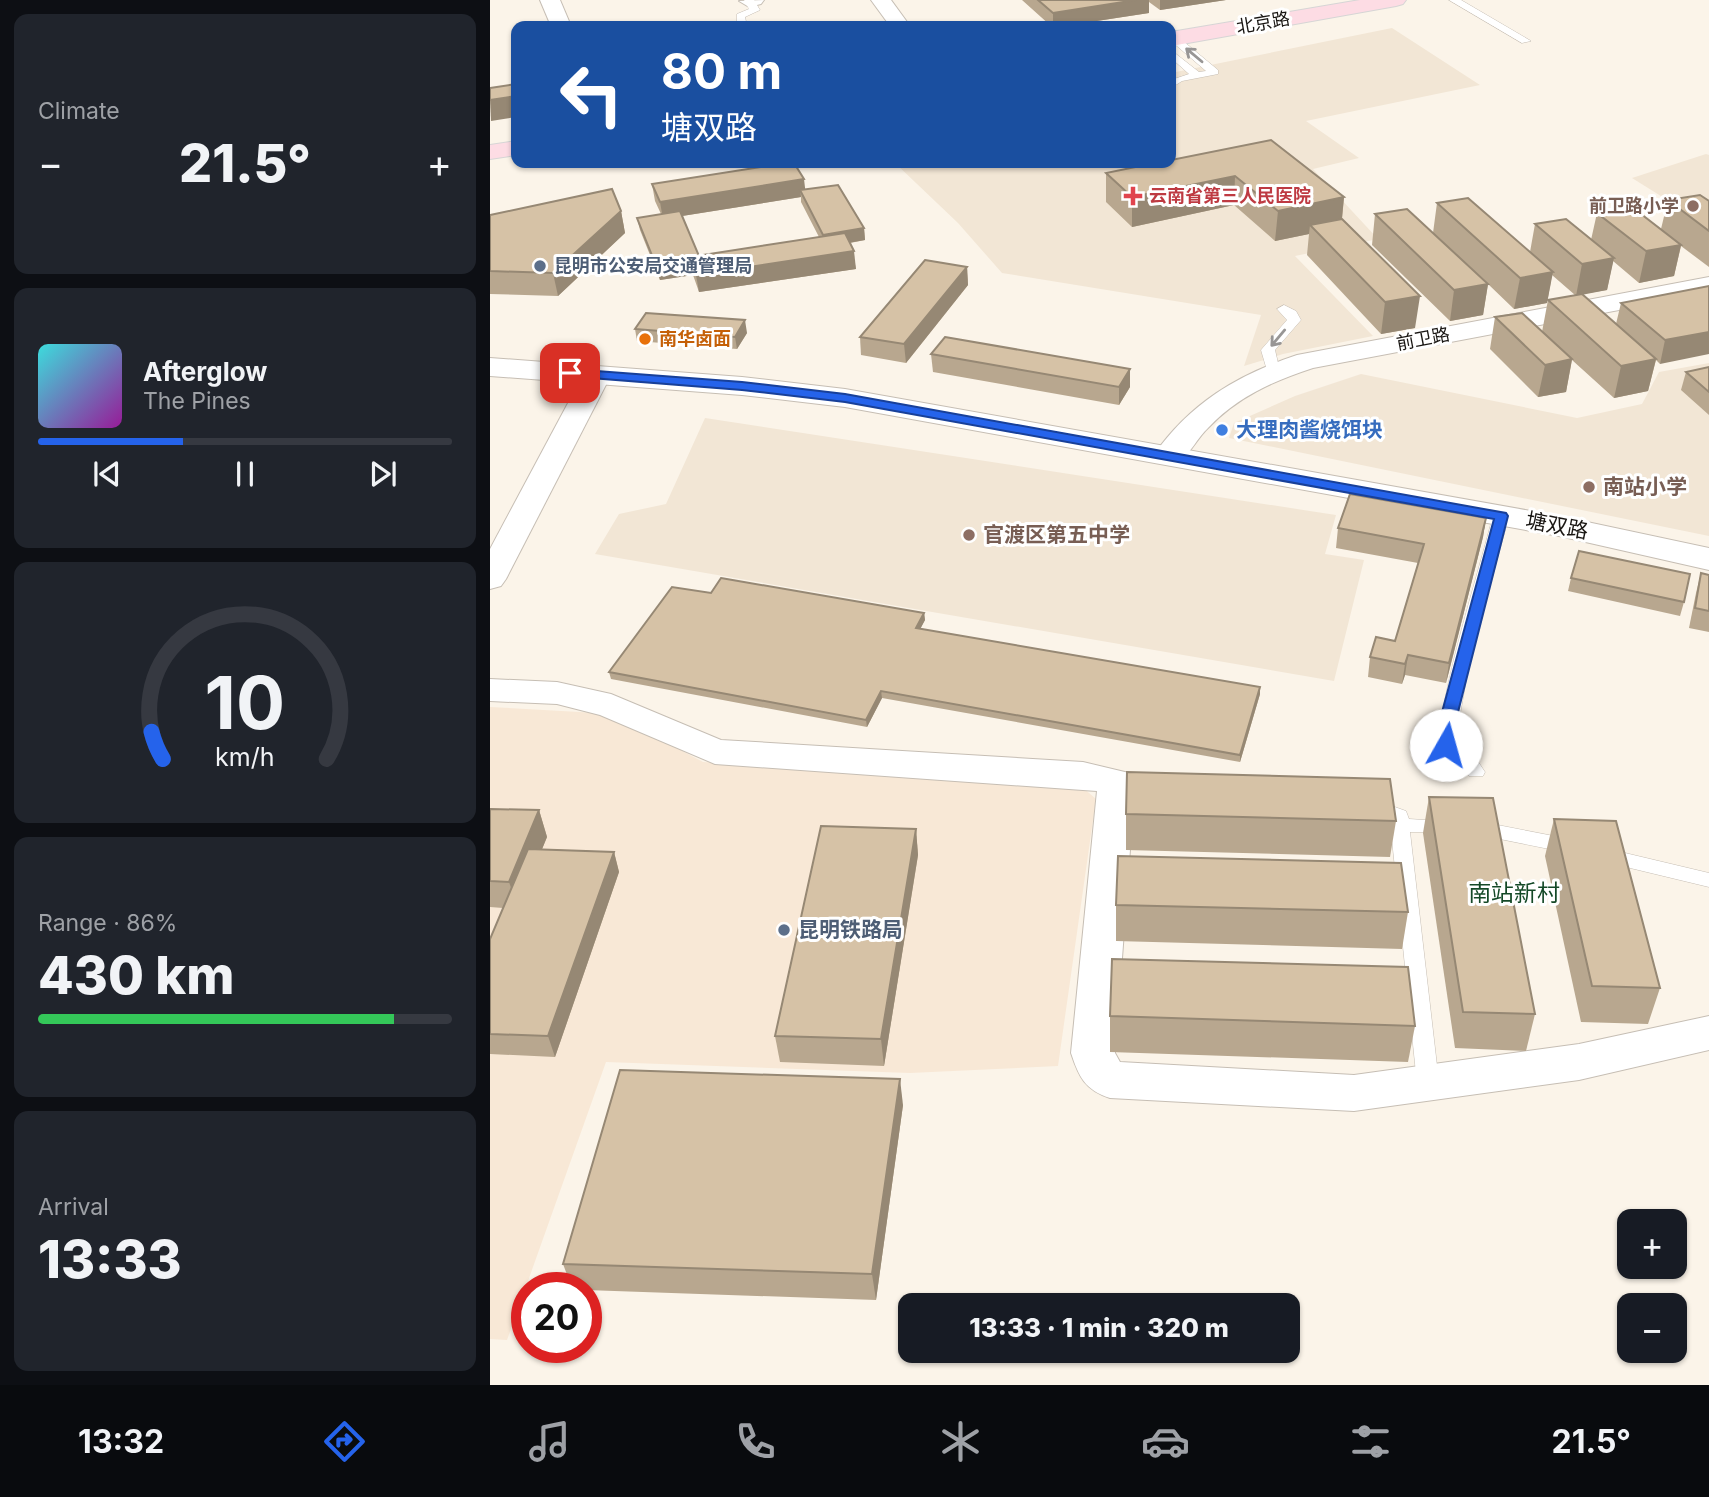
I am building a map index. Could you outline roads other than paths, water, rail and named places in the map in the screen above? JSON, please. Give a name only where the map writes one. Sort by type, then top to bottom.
[{"type":"main road","name":"北京路","points":[[1176,37],[1316,0]]},
{"type":"main road","name":"北京路","points":[[1176,38],[1396,0]]},
{"type":"main road","points":[[490,136],[511,133]]},
{"type":"main road","points":[[490,152],[511,149]]},
{"type":"street","points":[[550,0],[559,21]]},
{"type":"street","points":[[880,0],[896,21]]},
{"type":"street","name":"前卫路","points":[[1168,456],[1216,402],[1258,377],[1278,370],[1320,358],[1709,285]]},
{"type":"street","name":"塘双路","points":[[490,367],[742,386],[845,398],[1501,516],[1709,559]]},
{"type":"street","points":[[490,579],[597,375]]},
{"type":"street","points":[[490,690],[557,693],[611,706],[715,752],[1083,775],[1126,783],[1093,1053],[1099,1071],[1110,1080],[1354,1093],[1579,1062],[1709,1033]]},
{"type":"lane","points":[[741,21],[740,16],[755,10],[751,0]]},
{"type":"lane","points":[[1454,0],[1526,41]]},
{"type":"lane","points":[[1176,45],[1214,72],[1176,81]]},
{"type":"lane","points":[[1176,49],[1198,75]]},
{"type":"lane","points":[[1278,370],[1271,364],[1268,350],[1294,320],[1284,309]]},
{"type":"lane","points":[[1476,772],[1459,752],[1446,745],[1460,667],[1501,516]]},
{"type":"lane","points":[[1361,803],[1387,810],[1400,821],[1480,828],[1709,880]]},
{"type":"lane","points":[[1400,821],[1475,817],[1475,812]]},
{"type":"lane","points":[[1400,821],[1428,1083]]},
{"type":"place","name":"云南省第三人民医院","points":[[1133,196]]},
{"type":"place","name":"前卫路小学","points":[[1693,206]]},
{"type":"place","name":"昆明市公安局交通管理局","points":[[540,266]]},
{"type":"place","name":"南华卤面","points":[[645,339]]},
{"type":"place","name":"大理肉酱烧饵块","points":[[1222,430]]},
{"type":"place","name":"南站小学","points":[[1589,487]]},
{"type":"place","name":"官渡区第五中学","points":[[969,535]]},
{"type":"place","name":"昆明铁路局","points":[[784,930]]},
{"type":"district","name":"南站新村","points":[[1514,893]]}]
